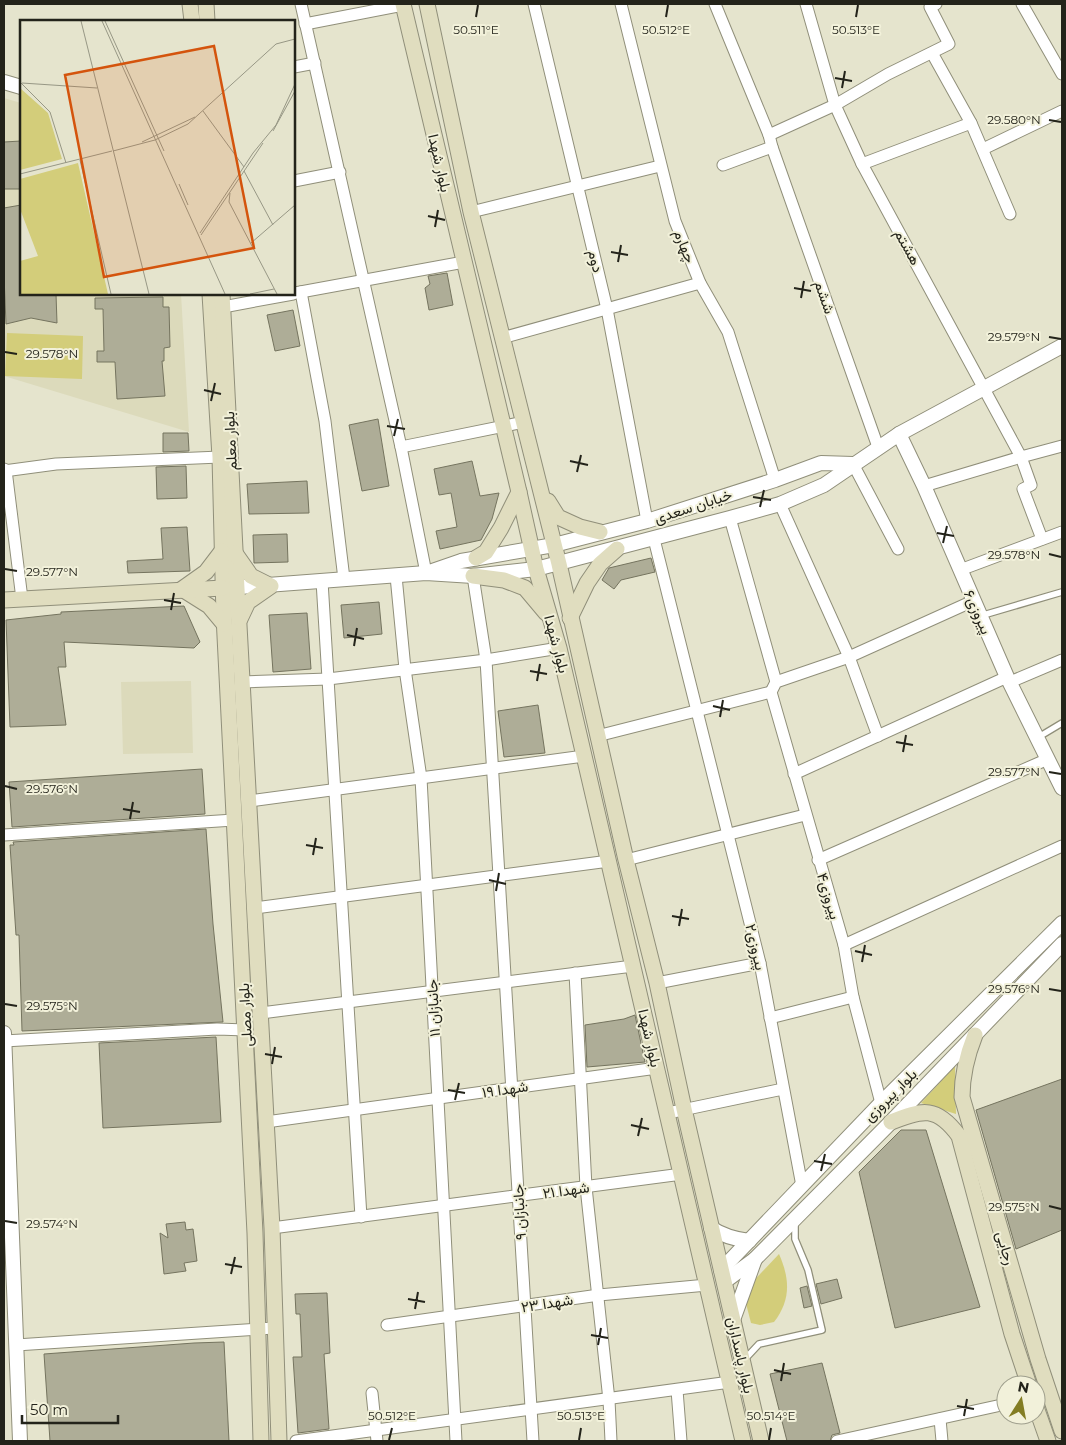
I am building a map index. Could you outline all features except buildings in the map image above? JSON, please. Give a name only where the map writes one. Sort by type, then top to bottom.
[{"type":"main road","points":[[190,4],[192,20]]},
{"type":"main road","points":[[206,4],[207,20]]},
{"type":"main road","name":"بلوار شهدا","points":[[403,4],[504,427],[531,549],[559,648],[707,1285]]},
{"type":"main road","name":"بلوار شهدا","points":[[427,4],[471,212],[559,564],[626,860],[657,983],[722,1276]]},
{"type":"main road","name":"بلوار معلم","points":[[210,295],[230,588]]},
{"type":"main road","name":"بلوار معلم","points":[[223,300],[228,552]]},
{"type":"main road","points":[[541,491],[558,517],[580,527],[600,532]]},
{"type":"main road","points":[[476,558],[486,552],[501,528],[519,492]]},
{"type":"main road","points":[[570,618],[587,583],[600,564],[617,549]]},
{"type":"main road","points":[[228,552],[251,576],[271,586],[248,602],[231,623],[182,589],[206,572],[228,552]]},
{"type":"main road","points":[[473,576],[504,580],[525,588],[551,619]]},
{"type":"main road","points":[[4,600],[182,589],[230,588]]},
{"type":"main road","name":"بلوار مصلی","points":[[230,588],[234,820],[255,1232],[261,1441]]},
{"type":"main road","name":"بلوار مصلی","points":[[231,623],[242,682],[249,801],[272,1228],[278,1441]]},
{"type":"main road","points":[[243,985],[259,984]]},
{"type":"main road","name":"رجایی","points":[[975,1034],[966,1060],[962,1082],[962,1096],[1004,1303],[1026,1375]]},
{"type":"main road","name":"رجایی","points":[[891,1122],[914,1112],[934,1114],[946,1120],[959,1136],[981,1189],[1020,1299],[1038,1359],[1058,1403],[1062,1432]]},
{"type":"main road","points":[[707,1285],[722,1276]]},
{"type":"main road","name":"بلوار پاسداران","points":[[722,1276],[760,1441]]},
{"type":"main road","name":"بلوار پاسداران","points":[[707,1285],[743,1441]]},
{"type":"main road","points":[[1004,1303],[1020,1299]]},
{"type":"main road","points":[[736,1410],[753,1408]]},
{"type":"main road","points":[[1042,1425],[1048,1441]]},
{"type":"street","points":[[230,588],[426,573],[401,447],[301,4]]},
{"type":"street","points":[[305,24],[403,4]]},
{"type":"street","name":"دوم","points":[[534,4],[607,309],[647,521]]},
{"type":"street","name":"چهارم","points":[[621,4],[675,221],[700,284],[728,332],[775,480]]},
{"type":"street","name":"ششم","points":[[715,4],[770,141],[878,447]]},
{"type":"street","name":"هشتم","points":[[806,4],[835,105],[862,164],[1021,457],[1031,485],[1023,489],[1042,539]]},
{"type":"street","points":[[723,166],[888,74],[949,44],[930,7],[936,4]]},
{"type":"street","points":[[1022,4],[1062,74]]},
{"type":"street","points":[[932,53],[971,123],[1010,214]]},
{"type":"street","points":[[295,67],[315,63]]},
{"type":"street","points":[[4,82],[20,86]]},
{"type":"street","points":[[982,150],[1062,111]]},
{"type":"street","points":[[862,164],[971,123]]},
{"type":"street","points":[[471,212],[660,166]]},
{"type":"street","points":[[295,181],[340,172]]},
{"type":"street","points":[[344,579],[323,412],[296,293],[464,262]]},
{"type":"street","points":[[502,338],[700,284]]},
{"type":"street","points":[[223,300],[275,295]]},
{"type":"street","name":"خیابان سعدی","points":[[426,573],[473,576],[536,569],[617,549],[780,504],[824,485],[899,434],[1062,346]]},
{"type":"street","points":[[401,447],[524,422]]},
{"type":"street","name":"پیروزی۶","points":[[899,434],[924,486],[1008,680],[1062,788]]},
{"type":"street","points":[[924,486],[1062,446]]},
{"type":"street","points":[[22,599],[4,470],[56,464],[220,457]]},
{"type":"street","name":"خیابان سعدی","points":[[426,573],[462,561],[531,549],[647,521],[775,480],[821,463],[853,464]]},
{"type":"street","points":[[853,464],[898,549]]},
{"type":"street","points":[[780,504],[849,657],[878,736]]},
{"type":"street","name":"پیروزی۴","points":[[730,518],[774,687],[794,774],[844,945],[853,997],[881,1102]]},
{"type":"street","points":[[960,570],[1062,532]]},
{"type":"street","name":"پیروزی۲","points":[[654,539],[760,963],[802,1186]]},
{"type":"street","name":"جانبازان ۱۱","points":[[396,576],[404,669],[421,778],[456,1441]]},
{"type":"street","name":"جانبازان ۹","points":[[473,576],[486,660],[533,1441]]},
{"type":"street","points":[[322,581],[361,1217]]},
{"type":"street","points":[[597,736],[696,711],[774,687],[849,657],[974,601]]},
{"type":"street","points":[[242,682],[328,678],[486,660],[559,648]]},
{"type":"street","points":[[794,774],[1008,680],[1062,660]]},
{"type":"street","points":[[249,801],[584,756]]},
{"type":"street","points":[[818,860],[1048,759]]},
{"type":"street","points":[[626,860],[806,815]]},
{"type":"street","points":[[4,835],[234,820]]},
{"type":"street","points":[[844,945],[1062,846]]},
{"type":"street","points":[[255,908],[608,861]]},
{"type":"street","name":"بلوار پیروزی","points":[[722,1276],[749,1241],[881,1102],[1062,924]]},
{"type":"street","name":"بلوار پیروزی","points":[[722,1276],[755,1259],[860,1154],[1062,944]]},
{"type":"street","points":[[657,983],[760,963]]},
{"type":"street","points":[[261,1013],[633,966]]},
{"type":"street","points":[[575,973],[586,1187],[609,1400],[611,1441]]},
{"type":"street","points":[[770,1018],[853,997]]},
{"type":"street","points":[[4,1041],[218,1029],[246,1030]]},
{"type":"street","points":[[4,1033],[20,1441]]},
{"type":"street","name":"شهدا ۱۹","points":[[266,1122],[657,1068]]},
{"type":"street","points":[[668,1113],[783,1089]]},
{"type":"street","points":[[845,1140],[860,1154]]},
{"type":"street","name":"شهدا ۲۱","points":[[272,1228],[682,1174]]},
{"type":"street","points":[[711,1228],[722,1235],[737,1240],[749,1241]]},
{"type":"street","points":[[733,1320],[755,1259]]},
{"type":"street","name":"شهدا ۲۳","points":[[387,1325],[525,1307],[598,1295],[707,1285]]},
{"type":"street","points":[[16,1345],[274,1328]]},
{"type":"street","points":[[296,1441],[376,1436],[454,1420],[730,1382]]},
{"type":"street","points":[[677,1390],[681,1441]]},
{"type":"street","points":[[372,1393],[376,1436]]},
{"type":"street","points":[[837,1441],[996,1406]]},
{"type":"street","points":[[940,1418],[942,1441]]},
{"type":"lane","points":[[980,616],[1062,592]]},
{"type":"lane","points":[[1037,738],[1062,723]]},
{"type":"lane","points":[[742,1363],[759,1344],[822,1330],[808,1270],[795,1239],[794,1219]]},
{"type":"shaded area","points":[[4,98],[20,103],[20,295],[181,295],[189,432],[4,376]]},
{"type":"shaded area","points":[[7,333],[83,336],[82,379],[5,376]]},
{"type":"shaded area","points":[[191,681],[193,753],[123,754],[121,682]]},
{"type":"shaded area","points":[[955,1066],[956,1114],[921,1103]]},
{"type":"shaded area","points":[[779,1254],[787,1281],[784,1306],[774,1322],[760,1325],[751,1323],[743,1292]]}]
